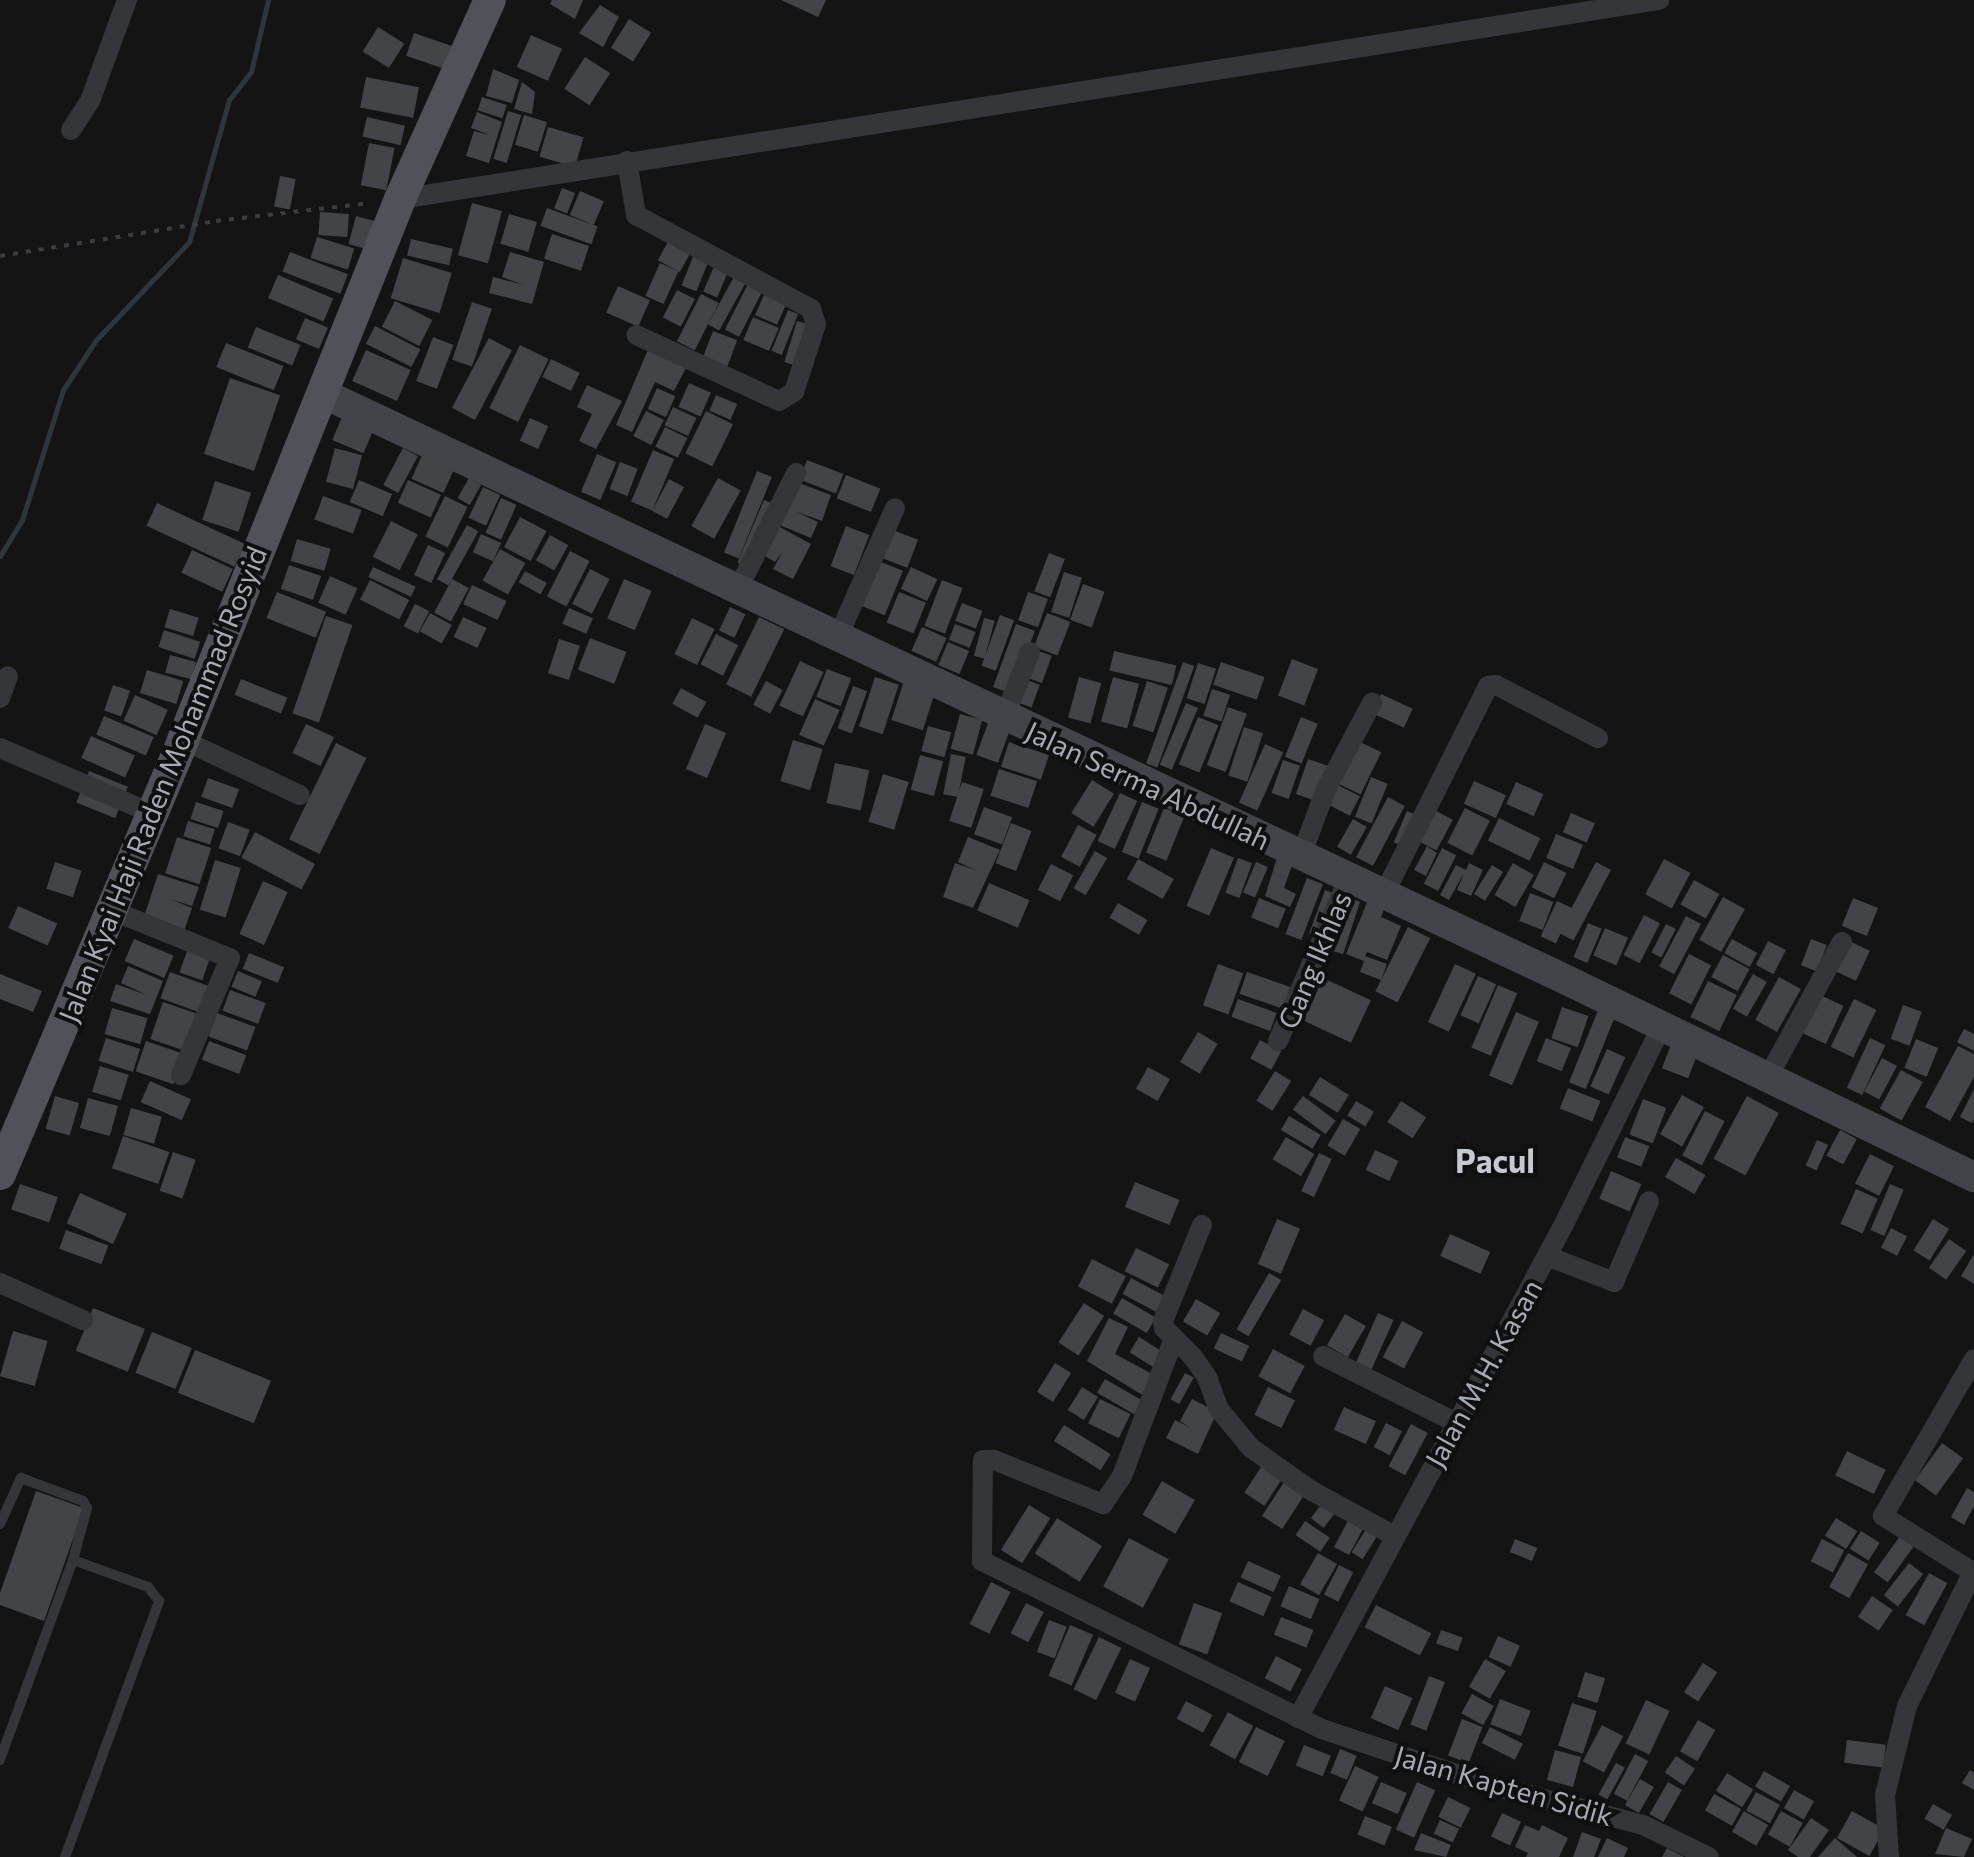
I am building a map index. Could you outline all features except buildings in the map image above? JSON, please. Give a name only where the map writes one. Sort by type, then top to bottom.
[{"type":"main road","name":"Jalan Kyai Haji Raden Mohammad Rosyid","points":[[0,1174],[7,1137],[111,910],[400,199],[490,0]]},
{"type":"main road","name":"Jalan Serma Abdullah","points":[[322,393],[1974,1177]]},
{"type":"street","points":[[71,130],[90,100],[127,0]]},
{"type":"street","points":[[400,199],[1659,0]]},
{"type":"street","points":[[627,162],[632,205],[640,218],[810,309],[816,324],[794,392],[778,401],[636,335]]},
{"type":"street","points":[[738,591],[796,472]]},
{"type":"street","points":[[838,639],[895,508]]},
{"type":"street","points":[[1004,718],[1030,652]]},
{"type":"street","points":[[0,698],[8,676]]},
{"type":"street","points":[[1384,894],[1488,686],[1496,685],[1598,738]]},
{"type":"street","points":[[1301,856],[1326,789],[1372,703]]},
{"type":"street","points":[[182,740],[300,795]]},
{"type":"street","points":[[0,748],[152,813]]},
{"type":"street","name":"Gang Ikhlas","points":[[1278,1041],[1349,878]]},
{"type":"street","points":[[111,910],[230,958],[181,1075]]},
{"type":"street","points":[[1768,1077],[1842,942]]},
{"type":"street","name":"Jalan M.H. Kasan","points":[[1298,1718],[1547,1256],[1662,1026]]},
{"type":"street","points":[[1547,1256],[1614,1282],[1649,1200]]},
{"type":"street","points":[[1202,1226],[1163,1320],[1174,1338],[1207,1378],[1218,1408],[1252,1448],[1312,1491],[1395,1536]]},
{"type":"street","points":[[0,1282],[83,1320]]},
{"type":"street","name":"Jalan Kapten Sidik","points":[[1174,1338],[1122,1476],[1103,1504],[994,1460],[983,1460],[982,1561],[1346,1739],[1486,1784],[1643,1825],[1708,1857]]},
{"type":"street","points":[[1323,1356],[1457,1423]]},
{"type":"street","points":[[1889,1857],[1885,1794],[1907,1706],[1973,1577],[1970,1570],[1883,1516],[1974,1359]]},
{"type":"lane","points":[[0,1524],[21,1478],[83,1501],[85,1523],[0,1760]]},
{"type":"lane","points":[[65,1857],[159,1601],[148,1587],[73,1560]]},
{"type":"path","points":[[0,256],[207,223],[400,199]]},
{"type":"waterway","points":[[0,556],[22,520],[63,390],[96,340],[189,242],[229,100],[251,72],[268,0]]},
{"type":"district","name":"Pacul","points":[[1495,1160]]}]
